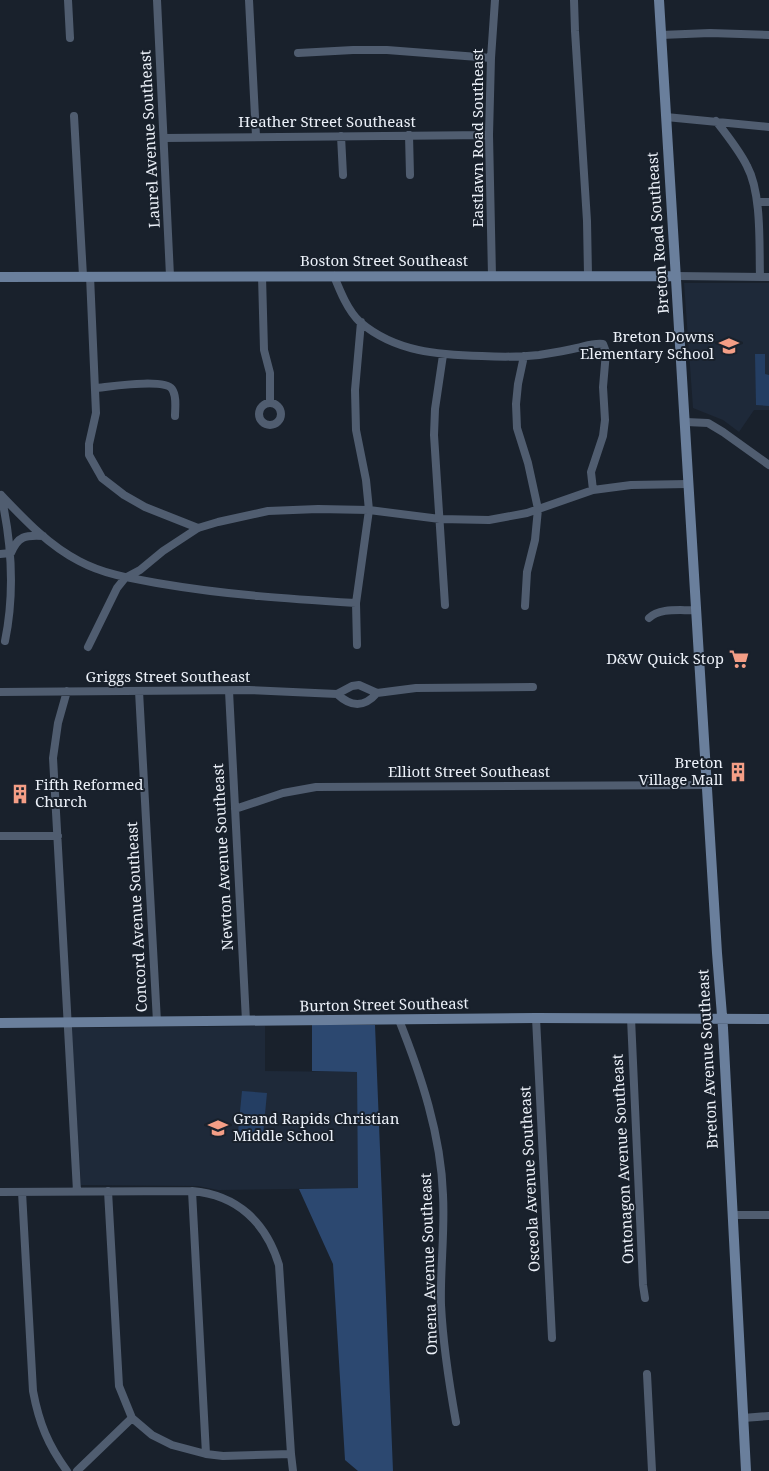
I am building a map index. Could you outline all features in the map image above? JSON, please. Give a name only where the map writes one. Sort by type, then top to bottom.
[{"type":"main road","name":"Breton Road Southeast","points":[[659,0],[699,644]]},
{"type":"main road","name":"Boston Street Southeast","points":[[0,276],[676,276]]},
{"type":"main road","name":"Breton Avenue Southeast","points":[[699,644],[722,1018],[746,1471]]},
{"type":"main road","name":"Burton Street Southeast","points":[[0,1023],[536,1018],[769,1019]]},
{"type":"street","points":[[68,0],[70,38]]},
{"type":"street","name":"Laurel Avenue Southeast","points":[[157,0],[170,276]]},
{"type":"street","points":[[249,0],[256,136]]},
{"type":"street","name":"Eastlawn Road Southeast","points":[[492,276],[489,135],[490,58],[495,0]]},
{"type":"street","points":[[574,0],[587,221],[588,275]]},
{"type":"street","points":[[661,35],[710,33],[769,35]]},
{"type":"street","points":[[298,53],[387,50],[490,58]]},
{"type":"street","points":[[74,116],[95,388],[96,412],[89,444],[90,455],[102,478],[124,495],[144,507],[198,528]]},
{"type":"street","points":[[666,117],[769,127]]},
{"type":"street","points":[[716,121],[748,167],[757,202],[760,277]]},
{"type":"street","points":[[409,135],[410,175]]},
{"type":"street","name":"Heather Street Southeast","points":[[164,138],[489,135]]},
{"type":"street","points":[[341,136],[343,175]]},
{"type":"street","points":[[757,202],[769,202]]},
{"type":"street","points":[[262,276],[264,350],[270,373],[270,403]]},
{"type":"street","points":[[334,276],[343,295],[361,322],[393,342],[424,352],[443,355],[524,356],[596,343],[603,344],[606,352],[603,387],[605,420],[603,436],[591,472],[593,490]]},
{"type":"street","name":"Boston Street Southeast","points":[[676,276],[769,277]]},
{"type":"street","points":[[357,646],[356,603],[369,510],[366,480],[356,430],[355,390],[361,322]]},
{"type":"street","points":[[443,355],[435,409],[434,435],[445,605]]},
{"type":"street","points":[[524,356],[518,384],[516,423],[538,509],[527,572],[525,606]]},
{"type":"street","points":[[95,388],[138,384],[164,384],[169,386],[174,393],[175,416]]},
{"type":"street","points":[[686,422],[708,423],[769,465]]},
{"type":"street","points":[[88,647],[113,595],[125,578],[140,570],[163,551],[198,528],[236,517],[268,511],[318,509],[369,510],[468,521],[498,520],[518,516],[593,490],[630,485],[688,484]]},
{"type":"street","points":[[0,494],[43,536],[79,561],[95,569],[125,578],[224,594],[356,603]]},
{"type":"street","points":[[0,494],[11,553],[11,599],[6,641]]},
{"type":"street","points":[[11,553],[19,539],[28,536],[43,536]]},
{"type":"street","points":[[0,554],[11,553]]},
{"type":"street","points":[[649,618],[654,614],[662,612],[697,610]]},
{"type":"street","name":"Griggs Street Southeast","points":[[0,692],[229,691],[337,694],[352,686],[359,685],[377,693],[416,688],[533,688]]},
{"type":"street","points":[[67,691],[58,723],[53,758],[77,1191]]},
{"type":"street","name":"Concord Avenue Southeast","points":[[139,691],[157,1022]]},
{"type":"street","name":"Newton Avenue Southeast","points":[[229,691],[246,1021]]},
{"type":"street","name":"Griggs Street Southeast","points":[[337,694],[348,702],[361,705],[377,693]]},
{"type":"street","name":"Elliott Street Southeast","points":[[235,809],[283,793],[316,787],[707,785]]},
{"type":"street","points":[[0,836],[58,836]]},
{"type":"street","name":"Osceola Avenue Southeast","points":[[536,1018],[552,1338]]},
{"type":"street","name":"Ontonagon Avenue Southeast","points":[[631,1018],[645,1298]]},
{"type":"street","name":"Omena Avenue Southeast","points":[[399,1020],[415,1060],[438,1148],[443,1195],[441,1304],[443,1347],[456,1422]]},
{"type":"street","points":[[108,1191],[119,1386],[132,1418],[152,1435],[172,1445],[206,1454],[223,1456],[291,1454]]},
{"type":"street","points":[[192,1191],[206,1454]]},
{"type":"street","points":[[0,1192],[192,1191],[208,1192],[237,1204],[258,1224],[275,1251],[279,1265],[291,1454],[294,1471]]},
{"type":"street","points":[[22,1192],[33,1391],[44,1434],[52,1450],[67,1471]]},
{"type":"street","points":[[733,1215],[769,1215]]},
{"type":"street","points":[[648,1374],[652,1471]]},
{"type":"street","points":[[743,1418],[769,1416]]},
{"type":"street","points":[[77,1471],[132,1418]]},
{"type":"shaded area","name":"Breton Downs Elementary School","points":[[684,283],[769,283],[769,410],[754,410],[739,432],[723,420],[693,408]]},
{"type":"shaded area","points":[[755,354],[765,354],[765,374],[769,375],[769,406],[756,405]]},
{"type":"shaded area","points":[[312,1025],[375,1025],[393,1471],[358,1471],[345,1460],[333,1264],[299,1189],[358,1188],[357,1072],[312,1071]]},
{"type":"shaded area","name":"Grand Rapids Christian Middle School","points":[[265,1026],[265,1071],[357,1072],[359,1188],[218,1190],[198,1186],[81,1185],[71,1028]]},
{"type":"shaded area","points":[[242,1091],[267,1093],[263,1135],[238,1132]]},
{"type":"place","name":"Breton Downs Elementary School","points":[[729,346]]},
{"type":"place","name":"D&W Quick Stop","points":[[739,659]]},
{"type":"place","name":"Breton Village Mall","points":[[738,772]]},
{"type":"place","name":"Fifth Reformed Church","points":[[20,794]]},
{"type":"place","name":"Grand Rapids Christian Middle School","points":[[218,1128]]}]
